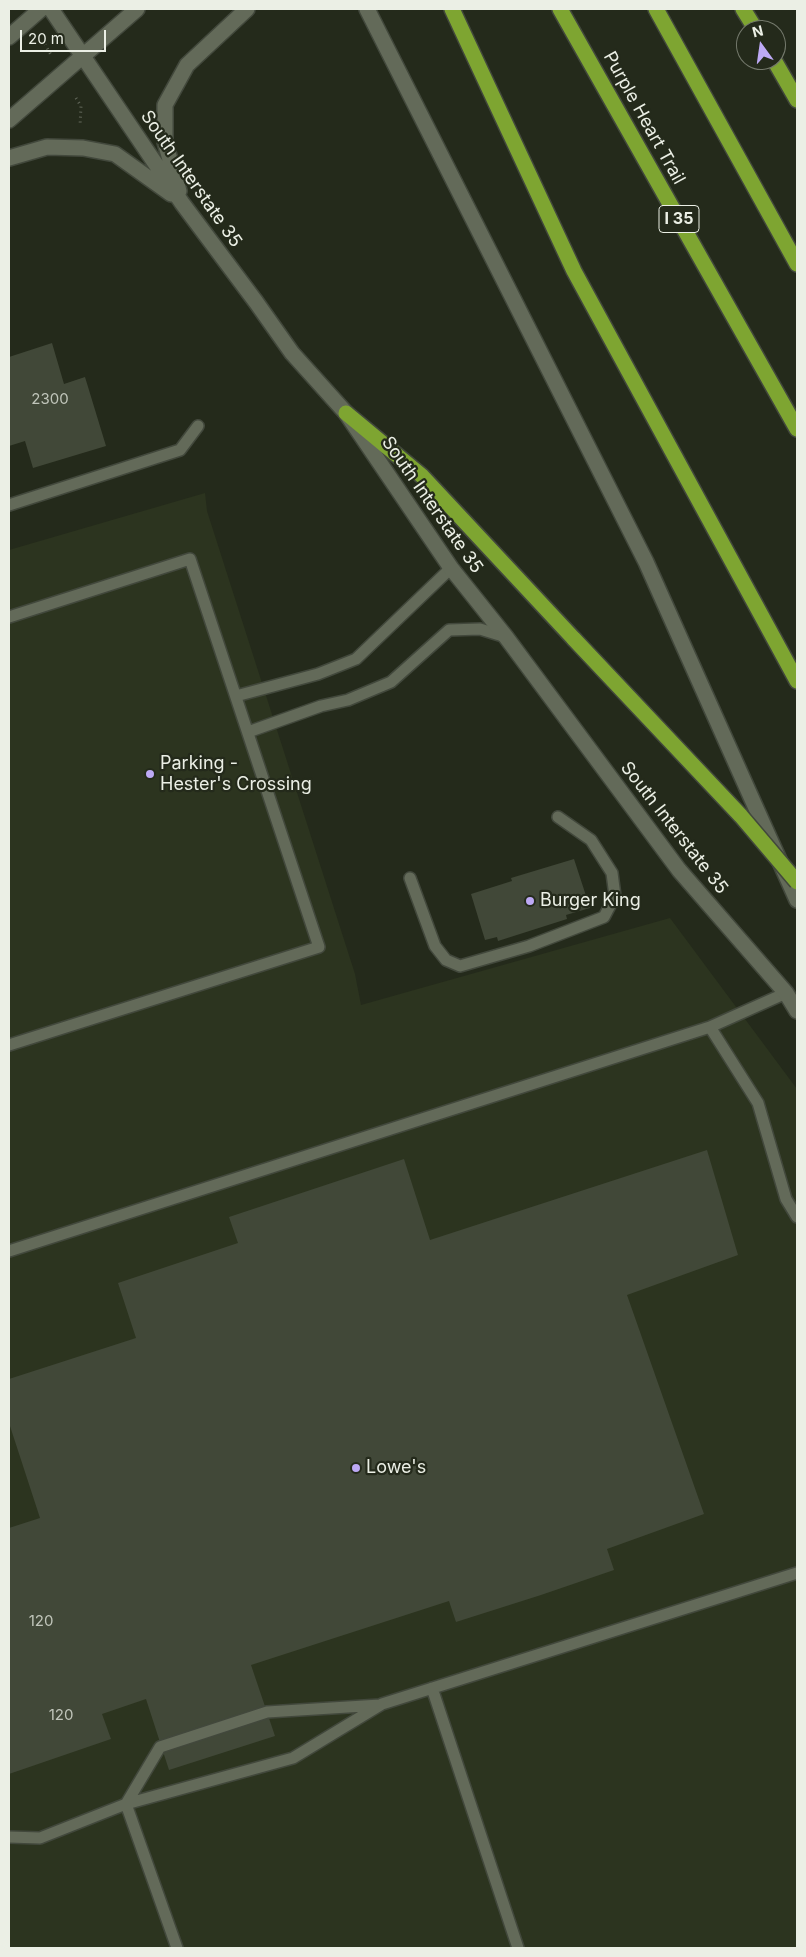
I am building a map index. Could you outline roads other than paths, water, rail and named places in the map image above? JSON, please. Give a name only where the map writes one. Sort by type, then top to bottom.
[{"type":"highway","points":[[452,9],[574,271],[797,681]]},
{"type":"highway","name":"Purple Heart Trail","points":[[560,9],[797,429]]},
{"type":"highway","points":[[656,9],[797,264]]},
{"type":"highway","points":[[743,9],[750,20]]},
{"type":"highway","points":[[780,70],[797,100]]},
{"type":"highway","points":[[346,413],[422,476],[740,816],[797,882]]},
{"type":"main road","points":[[9,38],[41,9]]},
{"type":"main road","name":"South Interstate 35","points":[[51,9],[182,203],[292,353],[346,413],[451,568],[506,637],[679,870],[786,993],[797,1010]]},
{"type":"main road","points":[[9,120],[137,9]]},
{"type":"main road","points":[[182,203],[165,142],[165,105],[187,65],[247,9]]},
{"type":"main road","points":[[367,9],[646,562],[797,900]]},
{"type":"main road","points":[[9,158],[47,147],[84,148],[115,154],[182,203]]},
{"type":"lane","points":[[9,505],[180,450],[198,426]]},
{"type":"lane","points":[[9,617],[190,559],[319,947],[9,1045]]},
{"type":"lane","points":[[236,696],[318,674],[356,659],[451,568]]},
{"type":"lane","points":[[248,732],[321,706],[348,700],[391,682],[448,630],[480,629],[506,637]]},
{"type":"lane","points":[[410,878],[436,946],[446,960],[460,966],[529,946],[604,917],[615,896],[612,873],[590,840],[558,817]]},
{"type":"lane","points":[[9,1251],[710,1028],[786,993]]},
{"type":"lane","points":[[710,1028],[758,1103],[786,1198],[797,1217]]},
{"type":"lane","points":[[9,1837],[40,1838],[126,1804],[293,1758],[382,1704],[797,1573]]},
{"type":"lane","points":[[432,1688],[518,1948]]},
{"type":"lane","points":[[126,1804],[160,1747],[266,1712],[382,1704]]},
{"type":"lane","points":[[126,1804],[177,1948]]},
{"type":"place","name":"Parking - Hester's Crossing","points":[[150,774]]},
{"type":"place","name":"Burger King","points":[[530,901]]},
{"type":"place","name":"Lowe's","points":[[356,1468]]}]
